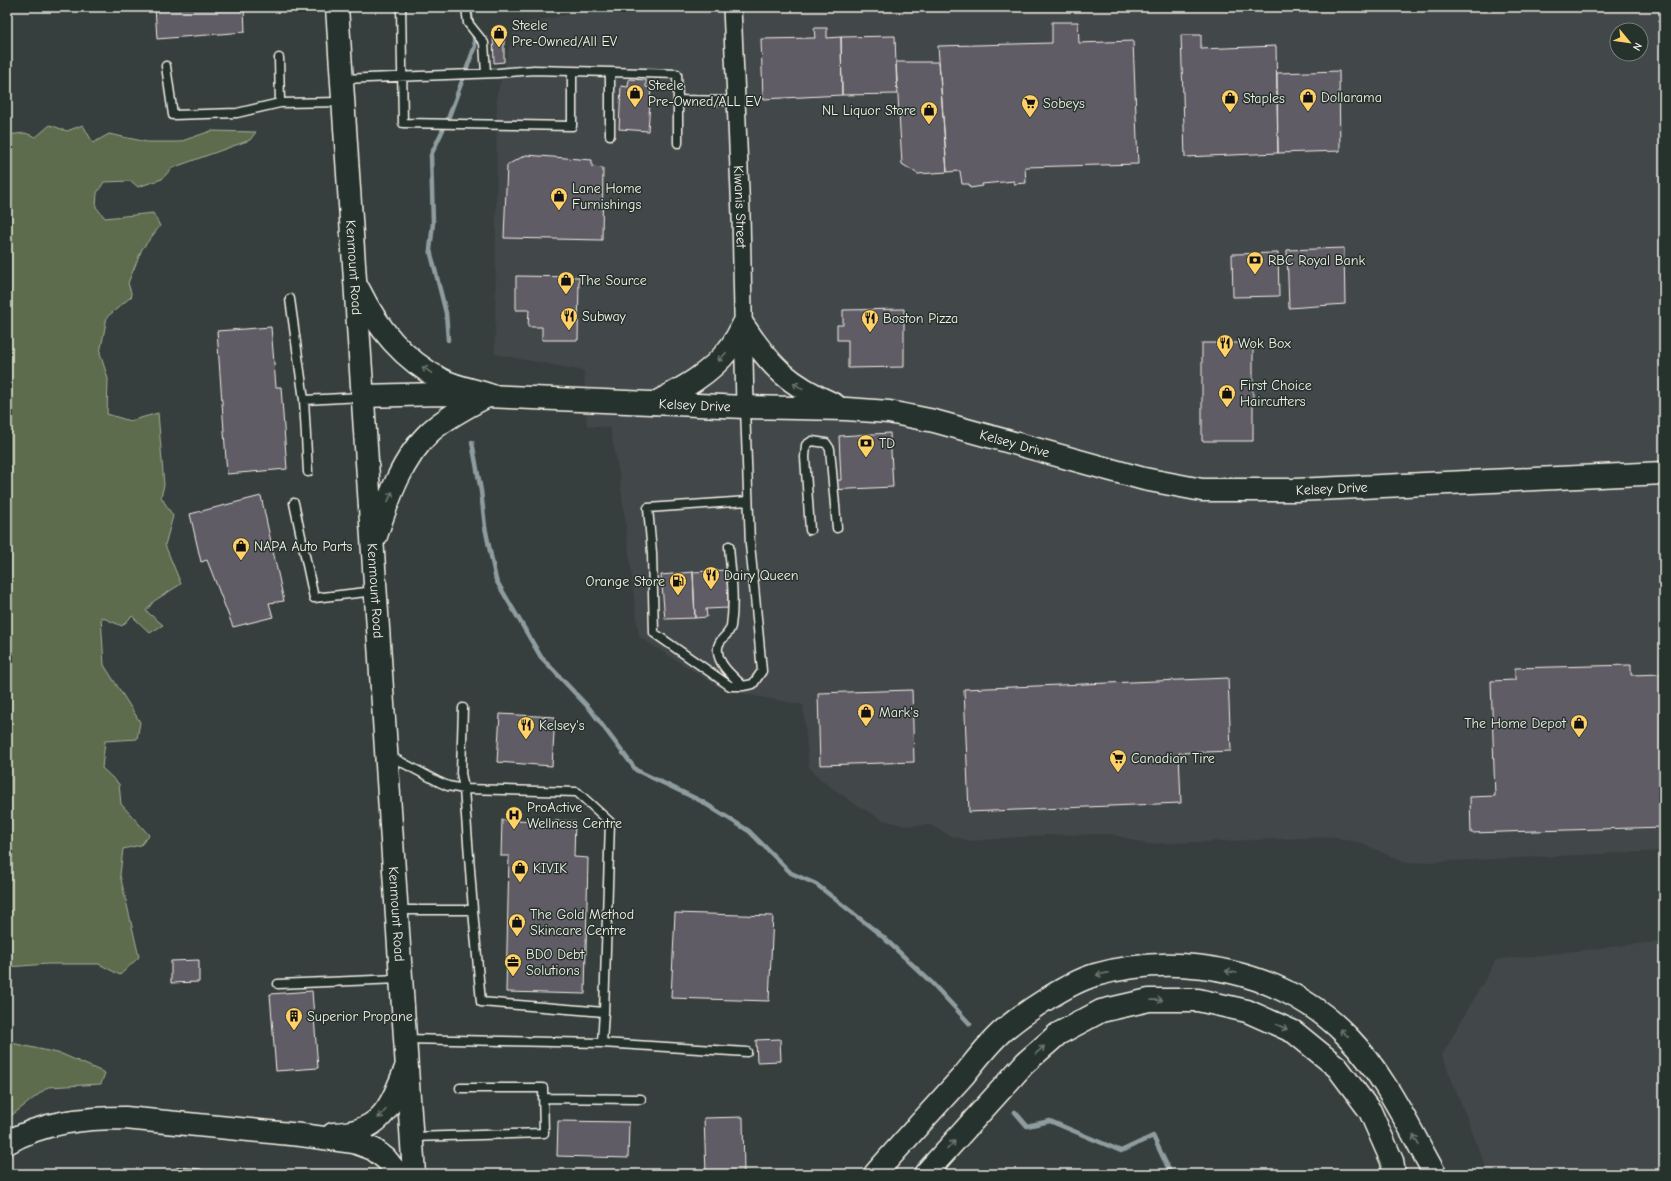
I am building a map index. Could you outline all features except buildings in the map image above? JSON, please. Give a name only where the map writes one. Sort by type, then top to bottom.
[{"type":"main road","name":"Kenmount Road","points":[[336,7],[414,1174]]},
{"type":"main road","points":[[355,282],[371,315],[384,333],[401,349],[443,380],[488,395]]},
{"type":"main road","points":[[654,403],[687,386],[710,369],[730,349],[743,325],[762,353],[783,375],[808,393],[846,409]]},
{"type":"main road","name":"Kelsey Drive","points":[[362,396],[440,394],[488,395],[745,407],[846,409],[910,416],[1144,479],[1202,490],[1295,490],[1664,473]]},
{"type":"main road","points":[[372,547],[387,502],[414,450],[431,431],[448,418],[488,395]]},
{"type":"main road","points":[[875,1174],[1005,1029],[1048,998],[1093,976],[1145,966],[1195,966],[1242,974],[1281,989],[1320,1012],[1348,1037],[1379,1075],[1435,1174]]},
{"type":"main road","points":[[925,1174],[1025,1063],[1058,1034],[1101,1011],[1149,1000],[1198,1000],[1247,1011],[1294,1032],[1337,1067],[1370,1110],[1392,1161],[1394,1174]]},
{"type":"main road","points":[[301,1135],[345,1134],[372,1126],[392,1103],[406,1068]]},
{"type":"main road","points":[[7,1143],[24,1133],[50,1125],[99,1118],[125,1118],[301,1135],[354,1142],[373,1149],[386,1159],[398,1174]]},
{"type":"street","name":"Kiwanis Street","points":[[732,7],[741,215],[745,407]]},
{"type":"lane","points":[[401,7],[403,123],[572,126],[572,71]]},
{"type":"lane","points":[[466,7],[468,23],[484,43],[486,73]]},
{"type":"lane","points":[[279,58],[280,104]]},
{"type":"lane","points":[[166,66],[173,115],[237,113],[280,104],[343,102]]},
{"type":"lane","points":[[341,79],[534,70],[677,74],[678,143]]},
{"type":"lane","points":[[610,72],[610,135]]},
{"type":"lane","points":[[678,100],[736,101]]},
{"type":"lane","points":[[290,299],[304,400],[308,472]]},
{"type":"lane","points":[[304,400],[362,396]]},
{"type":"lane","points":[[745,407],[750,544],[762,671],[753,684],[730,686],[654,633],[652,553],[648,508],[748,502]]},
{"type":"lane","points":[[810,530],[805,457],[806,445],[812,441],[826,443],[830,448],[838,528]]},
{"type":"lane","points":[[294,503],[314,598],[375,591]]},
{"type":"lane","points":[[729,546],[732,603],[731,626],[728,633],[721,638],[718,644],[718,653],[727,670],[743,686]]},
{"type":"lane","points":[[463,708],[461,773],[464,789],[473,910],[482,1002],[604,1012]]},
{"type":"lane","points":[[386,754],[448,786],[464,789],[577,792],[610,822],[602,1043]]},
{"type":"lane","points":[[396,910],[473,910]]},
{"type":"lane","points":[[278,984],[400,979]]},
{"type":"lane","points":[[404,1039],[602,1043],[747,1052]]},
{"type":"lane","points":[[411,1137],[544,1133],[543,1088],[460,1088]]},
{"type":"lane","points":[[543,1098],[641,1100]]},
{"type":"lane","points":[[175,1174],[180,1172],[199,1174]]},
{"type":"shaded area","points":[[604,7],[1664,7],[1664,851],[1406,863],[1361,843],[1333,837],[1145,844],[1112,834],[1047,835],[970,841],[949,835],[930,825],[906,826],[883,820],[855,804],[821,780],[809,767],[803,705],[724,690],[639,637],[620,478],[610,428],[587,426],[584,371],[495,354],[497,95],[515,25]]},
{"type":"shaded area","points":[[1664,941],[1664,1174],[1489,1174],[1442,1055],[1496,960]]},
{"type":"green space","points":[[50,125],[67,131],[83,125],[93,143],[109,134],[147,142],[179,142],[211,131],[256,132],[250,140],[172,168],[162,179],[138,187],[131,181],[104,182],[97,193],[96,207],[105,218],[153,213],[160,226],[142,249],[128,283],[132,296],[107,317],[100,353],[108,379],[107,414],[130,421],[158,413],[164,485],[161,497],[173,516],[165,545],[181,584],[154,601],[146,611],[163,625],[150,633],[132,616],[122,626],[101,617],[104,665],[140,722],[137,739],[105,741],[102,768],[119,784],[121,804],[149,835],[141,845],[123,849],[120,875],[139,957],[120,975],[99,964],[48,964],[7,967],[7,135],[25,133],[36,137]]},
{"type":"green space","points":[[7,1042],[62,1054],[105,1073],[101,1084],[48,1087],[7,1119]]},
{"type":"waterway","points":[[448,340],[446,313],[430,250],[433,223],[431,155],[448,119],[475,46],[470,7]]},
{"type":"waterway","points":[[472,442],[481,491],[485,527],[496,580],[541,657],[590,709],[636,770],[701,801],[749,831],[791,873],[816,884],[882,936],[933,984],[970,1024]]},
{"type":"waterway","points":[[1015,1112],[1027,1126],[1050,1121],[1121,1151],[1153,1136],[1171,1174]]},
{"type":"place","name":"Steele Pre-Owned/All EV","points":[[499,48]]},
{"type":"place","name":"Steele Pre-Owned/ALL EV","points":[[635,108]]},
{"type":"place","name":"Dollarama","points":[[1308,112]]},
{"type":"place","name":"Staples","points":[[1230,113]]},
{"type":"place","name":"Sobeys","points":[[1030,118]]},
{"type":"place","name":"NL Liquor Store","points":[[929,125]]},
{"type":"place","name":"Lane Home Furnishings","points":[[559,211]]},
{"type":"place","name":"RBC Royal Bank","points":[[1255,275]]},
{"type":"place","name":"The Source","points":[[566,295]]},
{"type":"place","name":"Subway","points":[[569,331]]},
{"type":"place","name":"Boston Pizza","points":[[870,333]]},
{"type":"place","name":"Wok Box","points":[[1225,358]]},
{"type":"place","name":"First Choice Haircutters","points":[[1227,408]]},
{"type":"place","name":"TD","points":[[866,458]]},
{"type":"place","name":"NAPA Auto Parts","points":[[241,561]]},
{"type":"place","name":"Dairy Queen","points":[[711,590]]},
{"type":"place","name":"Orange Store","points":[[678,596]]},
{"type":"place","name":"Mark's","points":[[866,727]]},
{"type":"place","name":"The Home Depot","points":[[1579,738]]},
{"type":"place","name":"Kelsey's","points":[[526,740]]},
{"type":"place","name":"Canadian Tire","points":[[1118,773]]},
{"type":"place","name":"ProActive Wellness Centre","points":[[514,830]]},
{"type":"place","name":"KIVIK","points":[[520,883]]},
{"type":"place","name":"The Gold Method Skincare Centre","points":[[517,937]]},
{"type":"place","name":"BDO Debt Solutions","points":[[513,977]]},
{"type":"place","name":"Superior Propane","points":[[294,1031]]}]
